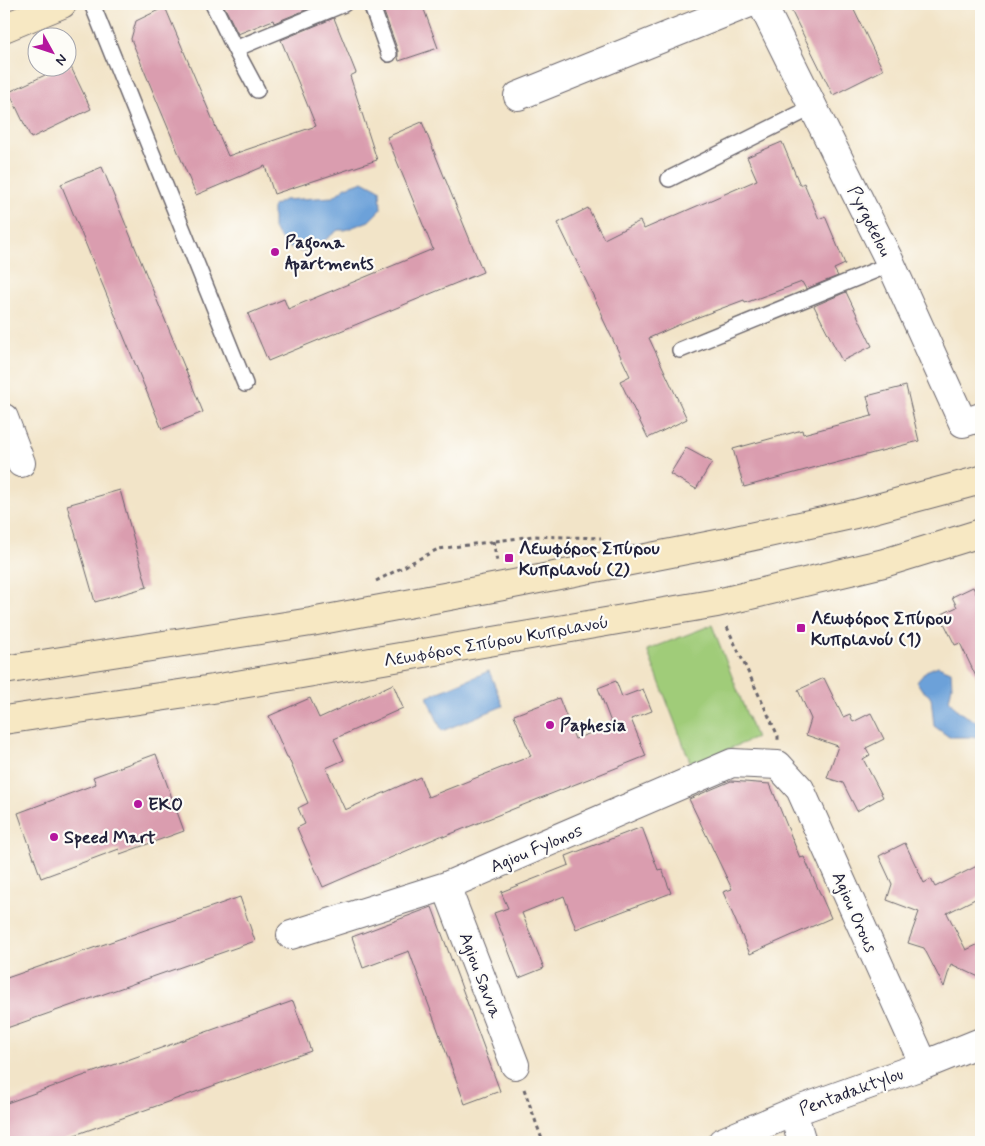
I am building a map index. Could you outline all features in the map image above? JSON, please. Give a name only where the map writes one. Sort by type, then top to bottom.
[{"type":"main road","points":[[4,28],[62,4]]},
{"type":"main road","points":[[4,670],[311,622],[503,586],[722,543],[855,514],[981,480]]},
{"type":"main road","name":"Λεωφόρος Σπύρου Κυπριανού","points":[[4,720],[213,689],[717,603],[884,563],[981,532]]},
{"type":"street","points":[[518,96],[747,4]]},
{"type":"street","name":"Pyrgotelou","points":[[762,4],[891,264],[963,423],[981,417]]},
{"type":"street","points":[[4,418],[21,463]]},
{"type":"street","name":"Agiou Fylonos","points":[[291,935],[446,886],[732,763],[778,765]]},
{"type":"street","name":"Agiou Orous","points":[[778,765],[800,789],[924,1065]]},
{"type":"street","name":"Agiou Savva","points":[[446,886],[515,1064]]},
{"type":"street","name":"Pentadaktylou","points":[[722,1142],[793,1112],[924,1065],[981,1042]]},
{"type":"street","points":[[793,1112],[802,1142]]},
{"type":"lane","points":[[92,4],[245,384]]},
{"type":"lane","points":[[213,4],[257,90]]},
{"type":"lane","points":[[235,49],[344,4]]},
{"type":"lane","points":[[371,4],[389,54]]},
{"type":"lane","points":[[669,179],[813,107]]},
{"type":"lane","points":[[680,350],[891,264]]},
{"type":"path","points":[[374,582],[438,549],[533,536],[610,538]]},
{"type":"path","points":[[717,603],[778,736],[778,765]]},
{"type":"path","points":[[515,1064],[544,1142]]},
{"type":"green space","points":[[712,625],[756,738],[691,764],[647,650]]},
{"type":"water","points":[[363,181],[380,190],[381,209],[369,221],[345,230],[338,230],[316,247],[302,252],[285,245],[273,228],[273,206],[284,200],[333,197],[346,187]]},
{"type":"water","points":[[938,666],[951,671],[952,686],[949,700],[959,712],[977,722],[980,737],[949,737],[934,726],[931,697],[922,690],[917,682],[926,671]]},
{"type":"water","points":[[489,671],[503,706],[442,731],[427,697]]},
{"type":"building","points":[[223,4],[320,4],[274,23],[273,20],[238,34]]},
{"type":"building","points":[[381,4],[422,4],[438,48],[399,61],[398,51]]},
{"type":"building","points":[[788,4],[851,4],[883,70],[833,95]]},
{"type":"building","points":[[165,7],[228,156],[316,126],[281,40],[334,18],[356,73],[350,76],[377,160],[274,194],[265,166],[196,195],[131,39],[136,21]]},
{"type":"building","points":[[39,78],[76,78],[91,109],[31,138],[9,92]]},
{"type":"building","points":[[422,122],[483,272],[268,361],[248,314],[284,299],[288,309],[433,249],[387,137]]},
{"type":"building","points":[[782,142],[800,185],[804,183],[819,219],[825,216],[845,264],[834,269],[838,276],[806,289],[802,282],[745,303],[744,300],[649,338],[687,419],[648,438],[620,381],[630,376],[558,223],[588,208],[604,239],[640,221],[644,229],[757,180],[747,157]]},
{"type":"building","points":[[102,167],[203,412],[162,429],[61,184]]},
{"type":"building","points":[[846,292],[872,346],[842,361],[814,306]]},
{"type":"building","points":[[906,386],[919,441],[744,487],[733,449],[802,430],[803,434],[872,416],[867,396]]},
{"type":"building","points":[[686,448],[712,462],[696,489],[670,474]]},
{"type":"building","points":[[120,490],[147,587],[95,602],[67,505]]},
{"type":"building","points":[[973,587],[981,604],[981,687],[960,643],[955,645],[940,615],[957,607],[952,597]]},
{"type":"building","points":[[824,678],[843,717],[850,714],[853,722],[871,713],[884,739],[866,748],[870,755],[863,759],[883,797],[857,811],[843,783],[827,778],[838,746],[806,735],[811,719],[798,690]]},
{"type":"building","points":[[616,681],[622,697],[643,689],[652,711],[631,719],[646,756],[443,837],[443,835],[323,887],[297,828],[305,824],[298,808],[308,803],[269,716],[310,698],[319,718],[393,684],[403,708],[334,739],[344,760],[326,768],[345,810],[420,777],[428,797],[531,756],[514,715],[559,698],[575,739],[612,725],[598,688]]},
{"type":"building","points":[[156,754],[184,831],[120,854],[119,849],[41,878],[18,813],[96,784],[93,777]]},
{"type":"building","points":[[731,781],[770,784],[800,858],[804,857],[831,918],[750,954],[723,892],[732,889],[689,799]]},
{"type":"building","points":[[642,827],[658,870],[662,869],[671,893],[576,929],[564,896],[522,913],[544,968],[519,978],[494,913],[508,908],[501,892],[569,865],[566,856]]},
{"type":"building","points":[[905,843],[924,883],[931,879],[935,887],[981,864],[981,896],[947,913],[966,950],[981,943],[981,978],[951,964],[944,987],[924,948],[908,943],[919,912],[887,900],[892,884],[879,856]]},
{"type":"building","points":[[240,897],[255,941],[4,1029],[4,979]]},
{"type":"building","points":[[432,907],[500,1091],[465,1104],[409,951],[363,968],[352,937]]},
{"type":"building","points":[[293,1001],[311,1051],[55,1142],[4,1142],[4,1104]]},
{"type":"place","name":"Pagona Apartments","points":[[275,252]]},
{"type":"place","name":"Λεωφόρος Σπύρου Κυπριανού (2)","points":[[509,558]]},
{"type":"place","name":"Λεωφόρος Σπύρου Κυπριανού (1)","points":[[801,628]]},
{"type":"place","name":"Paphesia","points":[[550,725]]},
{"type":"place","name":"EKO","points":[[138,804]]},
{"type":"place","name":"Speed Mart","points":[[54,837]]}]
